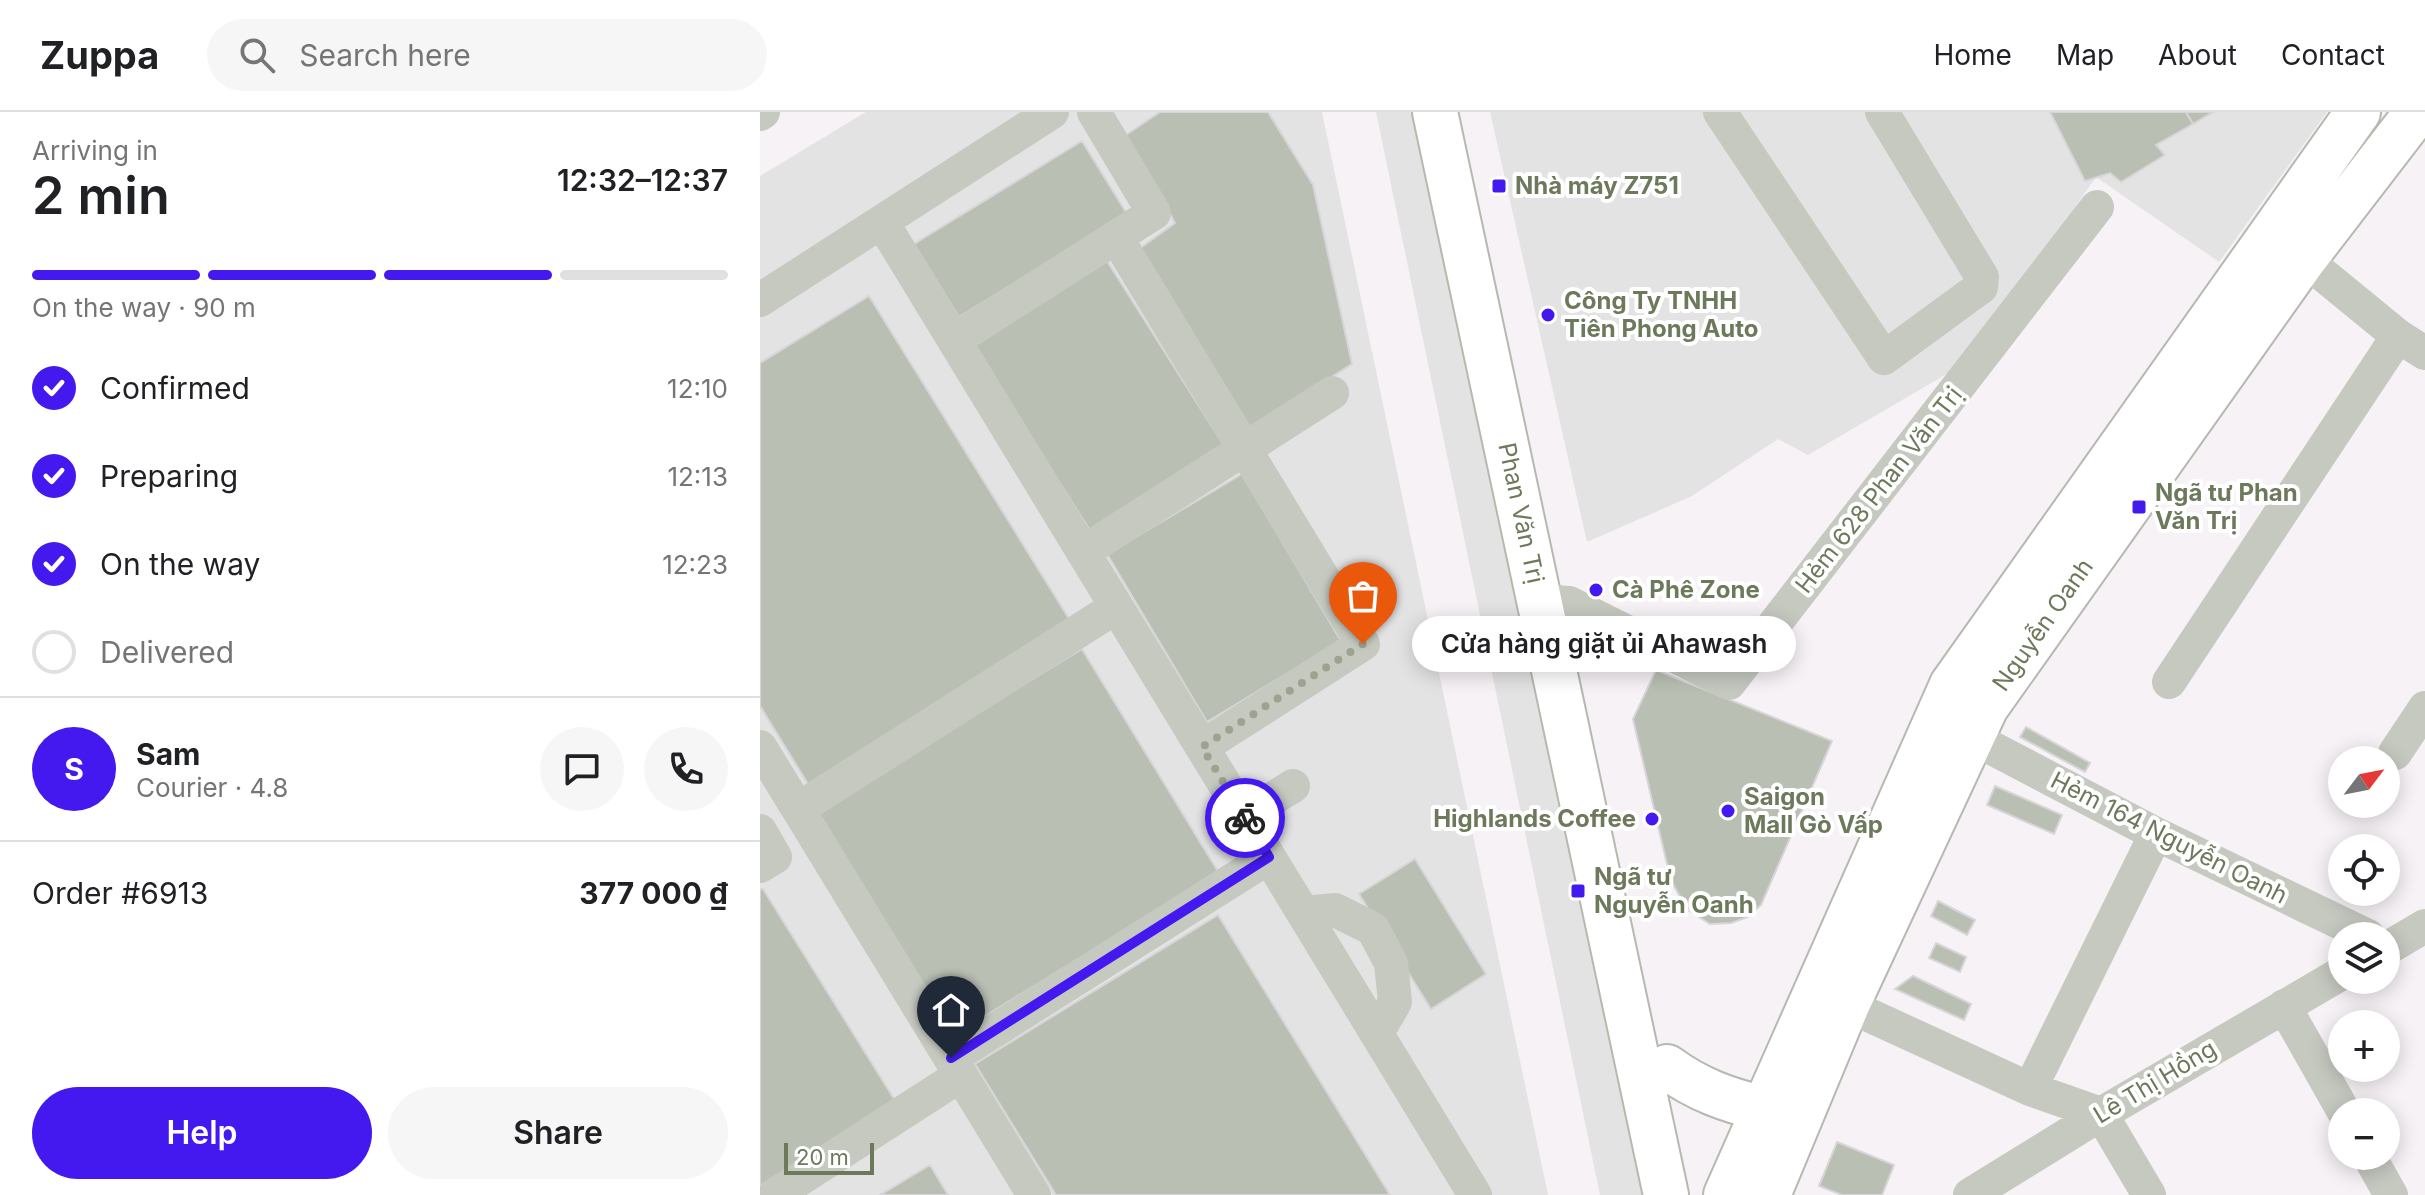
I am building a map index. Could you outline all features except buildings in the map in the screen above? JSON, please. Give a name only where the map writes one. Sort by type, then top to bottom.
[{"type":"main road","name":"Phan Văn Trị","points":[[1435,112],[1667,1067],[1695,1195]]},
{"type":"main road","name":"Phan Văn Trị","points":[[1465,112],[1666,1195]]},
{"type":"main road","name":"Nguyễn Oanh","points":[[1768,1195],[1847,1005],[1986,707],[2287,246],[2358,112]]},
{"type":"main road","name":"Nguyễn Oanh","points":[[1726,1195],[1952,685],[2287,246],[2417,112]]},
{"type":"main road","points":[[1667,1067],[1686,1082],[1711,1094],[1764,1109]]},
{"type":"street","points":[[760,300],[1052,112]]},
{"type":"street","points":[[954,340],[1154,213],[1094,112]]},
{"type":"street","points":[[1720,112],[1884,358],[1981,287],[1982,277],[1882,112]]},
{"type":"street","name":"Hẻm 628 Phan Văn Trị","points":[[1554,602],[1729,683],[2097,207]]},
{"type":"street","points":[[882,222],[1475,1195]]},
{"type":"street","points":[[1116,237],[1363,644],[1202,747]]},
{"type":"street","points":[[2169,682],[2412,345],[2287,246]]},
{"type":"street","points":[[1083,552],[1332,393]]},
{"type":"street","points":[[798,809],[1116,607]]},
{"type":"street","points":[[2400,746],[2425,708]]},
{"type":"street","name":"Hẻm 164 Nguyễn Oanh","points":[[1971,737],[2156,834],[2338,922]]},
{"type":"street","points":[[760,747],[1034,1195]]},
{"type":"street","points":[[1244,816],[1293,786]]},
{"type":"street","points":[[760,831],[775,857],[760,866]]},
{"type":"street","points":[[2030,1089],[2156,834]]},
{"type":"street","points":[[775,1195],[956,1066],[1269,857]]},
{"type":"street","points":[[1303,913],[1335,910],[1373,929],[1391,963],[1395,1002],[1377,1033]]},
{"type":"street","points":[[2400,937],[2425,926]]},
{"type":"street","name":"Lê Thị Hồng","points":[[1970,1195],[2328,981]]},
{"type":"street","points":[[1847,1005],[2030,1089],[2101,1114],[2149,1195]]},
{"type":"street","points":[[2284,1006],[2336,1098]]},
{"type":"street","points":[[2377,1170],[2391,1195]]},
{"type":"shaded area","points":[[866,112],[1322,112],[1548,1195],[760,1195],[760,176]]},
{"type":"shaded area","points":[[1376,112],[1420,112],[1644,1195],[1600,1195]]},
{"type":"shaded area","points":[[1490,112],[2327,112],[2219,262],[2096,177],[1969,361],[1808,455],[1778,439],[1692,496],[1587,542]]},
{"type":"way so far","points":[[1245,818],[1202,747],[1363,644]]},
{"type":"place","name":"Nhà máy Z751","points":[[1499,186]]},
{"type":"place","name":"Công Ty TNHH Tiên Phong Auto","points":[[1548,315]]},
{"type":"place","name":"Ngã tư Phan Văn Trị","points":[[2139,507]]},
{"type":"place","name":"Cà Phê Zone","points":[[1596,590]]},
{"type":"place","name":"Cửa hàng giặt ủi Ahawash","points":[[1363,644]]},
{"type":"place","name":"Saigon Mall Gò Vấp","points":[[1728,811]]},
{"type":"place","name":"Highlands Coffee","points":[[1652,819]]},
{"type":"place","name":"Ngã tư Nguyễn Oanh","points":[[1578,891]]},
{"type":"route","points":[[951,1058],[1269,857],[1245,818]]}]
